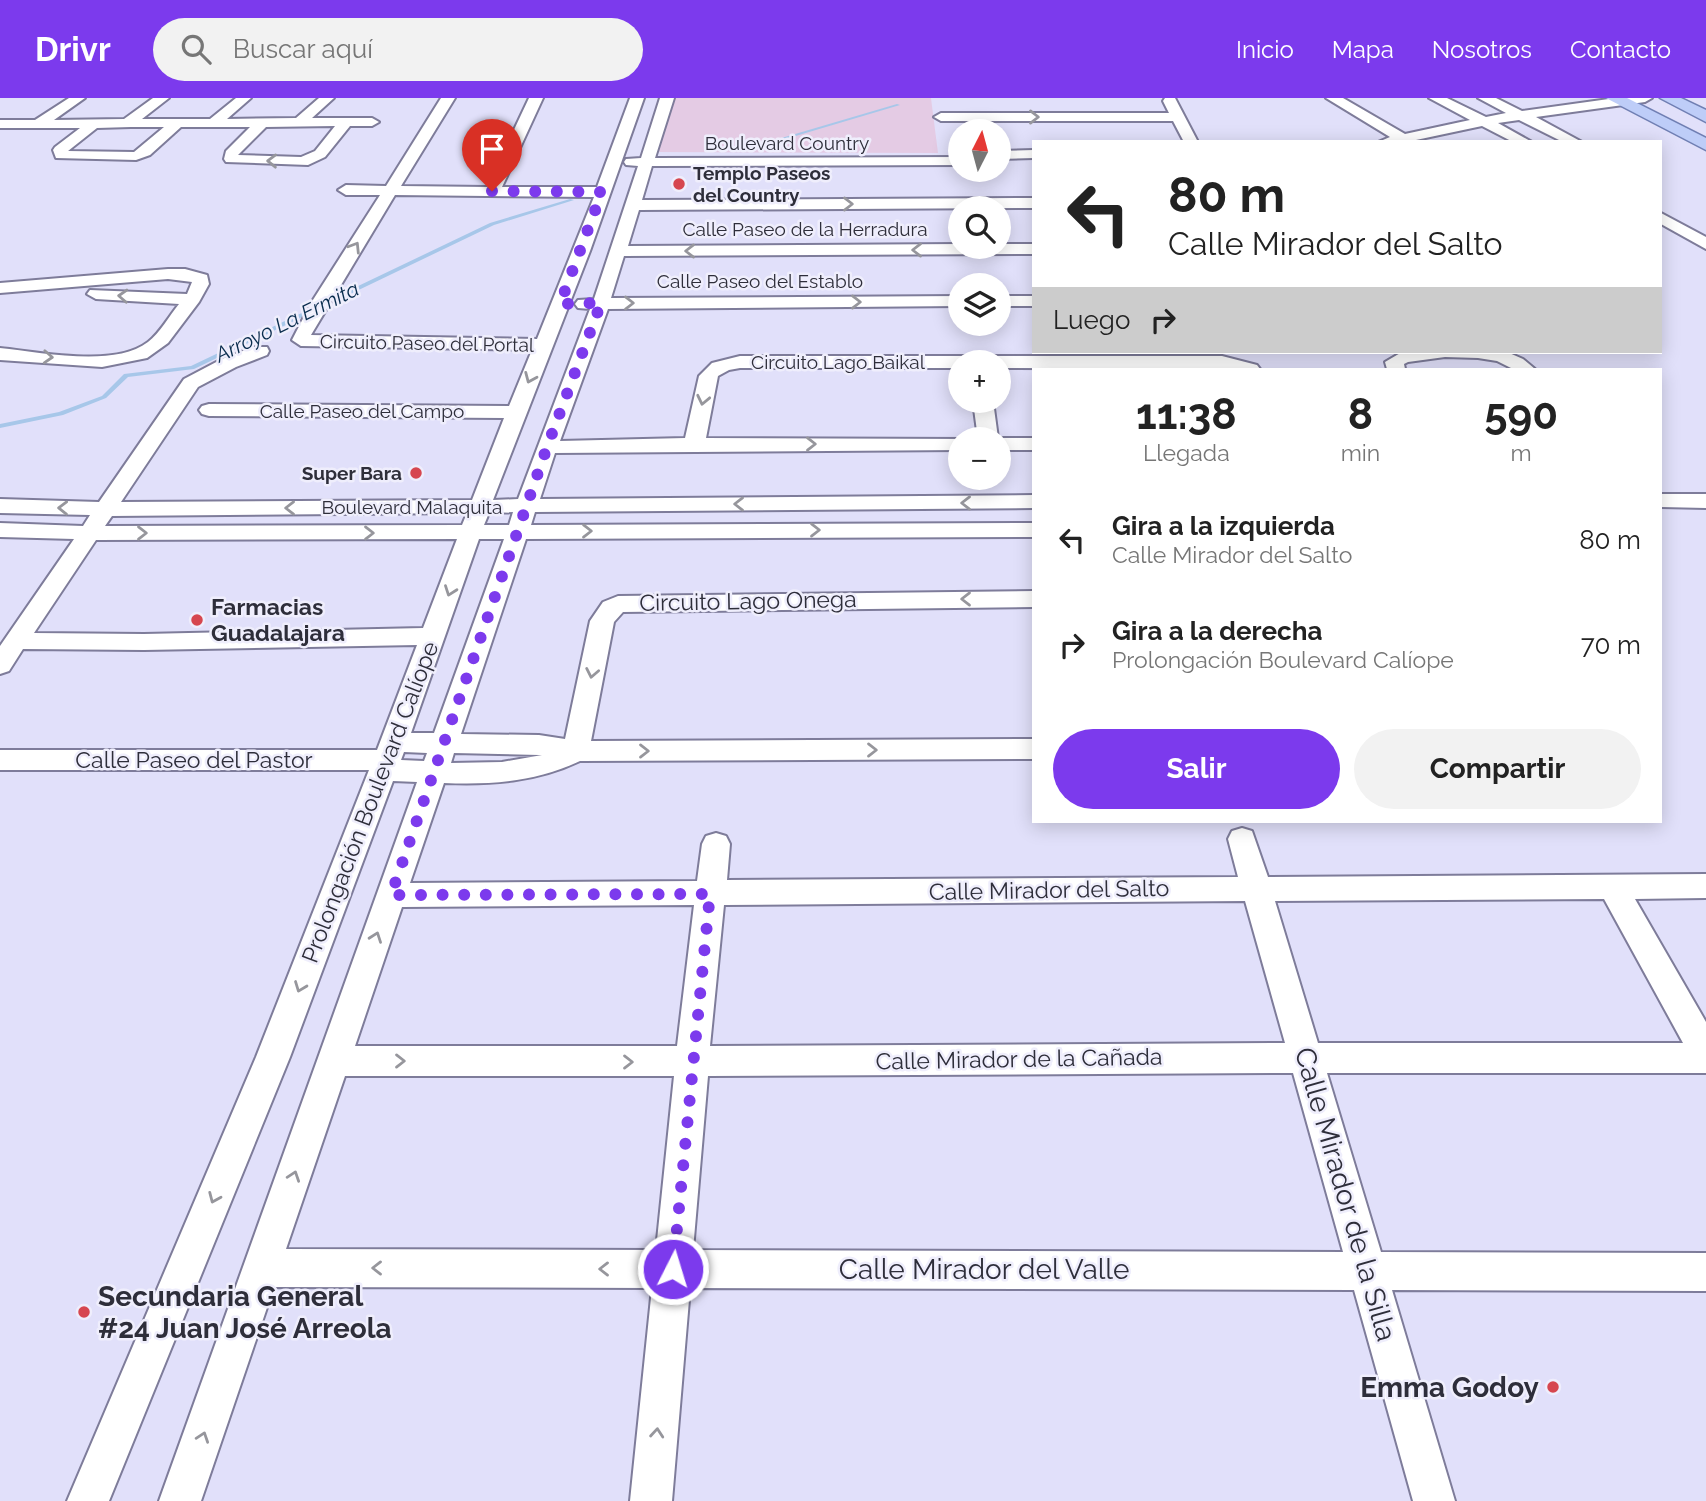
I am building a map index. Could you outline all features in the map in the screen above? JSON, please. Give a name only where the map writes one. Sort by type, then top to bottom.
[{"type":"main road","points":[[1643,101],[1706,117]]},
{"type":"main road","points":[[1643,101],[1705,142]]},
{"type":"street","points":[[36,125],[78,98]]},
{"type":"street","points":[[125,125],[162,98]]},
{"type":"street","points":[[213,123],[244,98]]},
{"type":"street","points":[[300,122],[327,98]]},
{"type":"street","name":"Circuito Paseo del Portal","points":[[448,98],[320,303],[302,334],[302,341],[544,345]]},
{"type":"street","points":[[492,191],[536,98]]},
{"type":"street","name":"Prolongación Boulevard Calíope","points":[[88,1501],[272,1057],[388,757],[515,412],[544,345],[638,98]]},
{"type":"street","name":"Prolongación Boulevard Calíope","points":[[180,1501],[544,456],[601,303],[667,98]]},
{"type":"street","points":[[938,98],[942,136],[1178,117]]},
{"type":"street","points":[[1168,98],[1190,140]]},
{"type":"street","points":[[1333,98],[1408,140],[1483,121],[1528,118],[1643,101]]},
{"type":"street","points":[[1436,98],[1521,140]]},
{"type":"street","points":[[1485,98],[1571,140]]},
{"type":"street","points":[[1447,140],[1499,129],[1528,118]]},
{"type":"street","points":[[263,122],[231,154],[231,159],[303,162],[314,158],[346,122]]},
{"type":"street","points":[[1,125],[372,122]]},
{"type":"street","points":[[92,125],[60,150],[61,155],[135,156],[145,152],[176,124]]},
{"type":"street","name":"Boulevard Country","points":[[648,158],[942,136],[948,142]]},
{"type":"street","points":[[1012,155],[1032,154]]},
{"type":"street","name":"Boulevard Country","points":[[615,158],[948,161]]},
{"type":"street","points":[[1012,161],[1032,161]]},
{"type":"street","points":[[346,190],[602,192]]},
{"type":"street","points":[[632,205],[1032,203]]},
{"type":"street","points":[[1662,219],[1706,244]]},
{"type":"street","name":"Calle Paseo de la Herradura","points":[[618,251],[1032,249]]},
{"type":"street","points":[[0,288],[185,274],[201,279],[201,285],[191,300],[155,345],[122,360],[0,354]]},
{"type":"street","points":[[0,288],[191,300]]},
{"type":"street","name":"Calle Paseo del Establo","points":[[560,304],[948,301]]},
{"type":"street","points":[[1011,301],[1032,301]]},
{"type":"street","points":[[0,665],[191,383],[229,363],[260,351]]},
{"type":"street","points":[[1396,368],[1394,362],[1400,356],[1410,354]]},
{"type":"street","points":[[1443,354],[1500,356],[1524,368]]},
{"type":"street","name":"Circuito Lago Baikal","points":[[694,444],[709,376],[713,370],[724,365],[740,362],[948,362]]},
{"type":"street","name":"Circuito Lago Baikal","points":[[1011,362],[1222,362],[1246,368]]},
{"type":"street","name":"Calle Paseo del Campo","points":[[209,410],[515,412]]},
{"type":"street","points":[[544,456],[649,445],[948,444]]},
{"type":"street","points":[[1011,444],[1032,444]]},
{"type":"street","points":[[544,456],[592,459],[649,445]]},
{"type":"street","points":[[1662,501],[1706,501]]},
{"type":"street","name":"Boulevard Malaquita","points":[[0,530],[90,533],[1032,502]]},
{"type":"street","name":"Boulevard Malaquita","points":[[0,506],[477,519]]},
{"type":"street","name":"Boulevard Malaquita","points":[[523,518],[1032,530]]},
{"type":"street","name":"Circuito Lago Onega","points":[[576,751],[603,621],[611,608],[618,604],[1032,599]]},
{"type":"street","points":[[17,641],[144,642],[433,636]]},
{"type":"street","points":[[388,757],[444,743],[539,745],[576,751],[1032,749]]},
{"type":"street","points":[[388,757],[435,771],[516,770],[542,766],[576,751]]},
{"type":"street","name":"Calle Paseo del Pastor","points":[[0,760],[388,757]]},
{"type":"street","name":"Calle Mirador de la Silla","points":[[1241,839],[1434,1501]]},
{"type":"street","points":[[651,1501],[692,1062],[716,844]]},
{"type":"street","name":"Calle Mirador del Salto","points":[[391,895],[1706,886]]},
{"type":"street","points":[[1614,887],[1706,1056]]},
{"type":"street","name":"Calle Mirador de la Cañada","points":[[332,1061],[692,1062],[1306,1056],[1706,1056]]},
{"type":"street","name":"Calle Mirador del Valle","points":[[262,1268],[1706,1272]]},
{"type":"shaded area","points":[[672,98],[931,98],[938,153],[656,152]]},
{"type":"waterway","name":"Arroyo La Ermita","points":[[760,145],[898,105]]},
{"type":"waterway","name":"Arroyo La Ermita","points":[[0,426],[61,414],[104,397],[126,375],[192,368],[492,224],[572,200]]},
{"type":"place","name":"Templo Paseos del Country","points":[[679,184]]},
{"type":"place","name":"Super Bara","points":[[416,473]]},
{"type":"place","name":"Farmacias Guadalajara","points":[[197,620]]},
{"type":"place","name":"Secundaria General #24 Juan José Arreola","points":[[84,1312]]},
{"type":"place","name":"Emma Godoy","points":[[1553,1387]]},
{"type":"route","points":[[492,191],[602,192],[560,304],[601,303],[547,447],[391,895],[710,894],[673,1269]]}]
